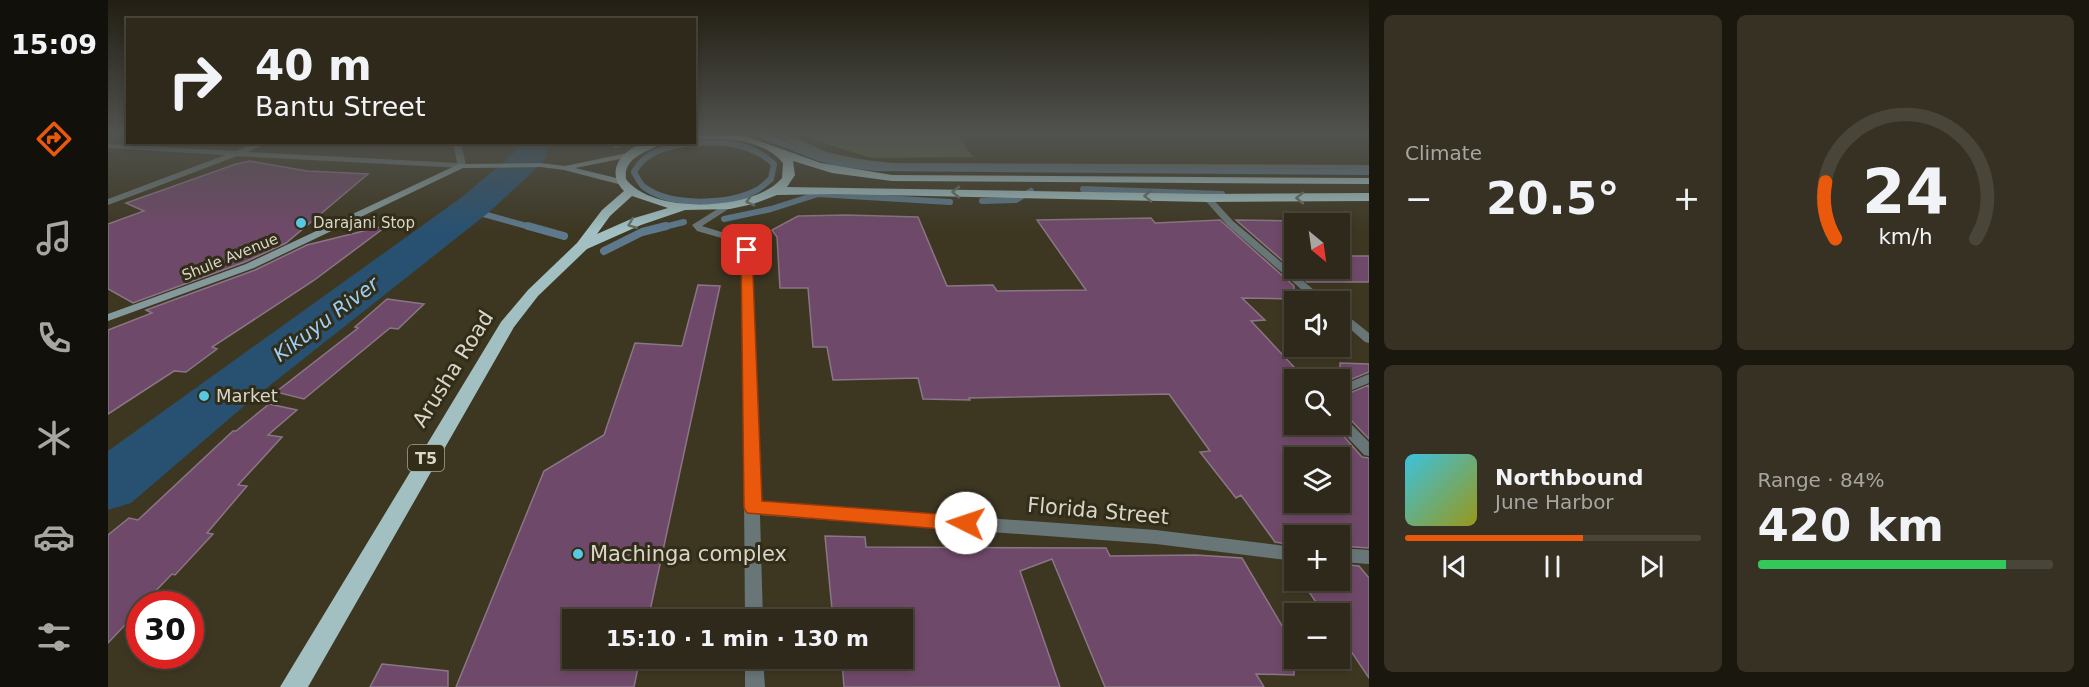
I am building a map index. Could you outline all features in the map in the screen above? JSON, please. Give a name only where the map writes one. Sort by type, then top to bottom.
[{"type":"highway","points":[[621,167],[619,172],[626,187]]},
{"type":"highway","points":[[776,191],[786,182],[790,167]]},
{"type":"highway","points":[[821,167],[892,178],[1369,181]]},
{"type":"highway","name":"T5","points":[[582,246],[626,187],[663,204],[685,207],[727,206],[776,191]]},
{"type":"highway","points":[[776,191],[836,190],[1207,198],[1369,197]]},
{"type":"highway","name":"T5","points":[[582,246],[636,222],[685,207]]},
{"type":"highway","name":"Arusha Road","points":[[293,687],[507,325],[533,293],[582,246]]},
{"type":"main road","name":"Shule Avenue","points":[[108,318],[260,262],[460,167]]},
{"type":"main road","name":"Shule Avenue","points":[[557,167],[626,187]]},
{"type":"main road","name":"Shule Avenue","points":[[564,168],[569,167]]},
{"type":"street","points":[[108,202],[198,167]]},
{"type":"street","points":[[1207,198],[1230,223],[1310,291]]},
{"type":"street","points":[[727,206],[697,225],[700,230],[735,239],[747,250],[754,609]]},
{"type":"street","points":[[1350,323],[1369,339]]},
{"type":"street","points":[[1350,387],[1369,378]]},
{"type":"street","points":[[1350,431],[1369,451]]},
{"type":"street","name":"Florida Street","points":[[753,508],[1156,537],[1284,553]]},
{"type":"street","points":[[1350,556],[1369,557]]},
{"type":"street","points":[[754,669],[755,687]]},
{"type":"building","points":[[227,167],[285,167],[307,171],[368,174],[286,243],[245,262],[133,303],[108,289],[108,224],[144,211],[126,203]]},
{"type":"building","points":[[798,216],[918,217],[947,286],[993,285],[997,291],[1086,290],[1037,220],[1151,218],[1155,223],[1220,220],[1294,286],[1294,291],[1284,291],[1284,299],[1242,298],[1265,320],[1251,321],[1294,367],[1294,369],[1284,369],[1284,435],[1343,435],[1362,457],[1369,458],[1369,548],[1350,547],[1350,525],[1284,525],[1284,543],[1275,542],[1241,495],[1236,498],[1200,452],[1210,451],[1169,394],[969,398],[970,400],[923,399],[918,378],[833,380],[827,347],[813,347],[808,288],[780,288],[777,237],[772,230]]},
{"type":"building","points":[[1236,220],[1284,221],[1284,262]]},
{"type":"building","points":[[388,225],[313,281],[212,347],[217,349],[186,372],[174,371],[108,414],[108,330],[152,313],[146,310],[255,270],[307,245]]},
{"type":"building","points":[[1350,256],[1369,256],[1369,282],[1307,282],[1304,279],[1350,279]]},
{"type":"building","points":[[698,285],[720,286],[650,609],[562,609],[562,669],[638,669],[634,687],[456,687],[544,471],[604,435],[635,343],[682,346]]},
{"type":"building","points":[[387,299],[424,304],[398,329],[390,328],[304,399],[276,392],[358,328],[355,327]]},
{"type":"building","points":[[1340,363],[1369,364],[1369,372],[1350,380],[1350,369],[1340,369]]},
{"type":"building","points":[[1369,385],[1369,439],[1350,419],[1350,393]]},
{"type":"building","points":[[269,404],[297,410],[268,435],[282,437],[238,485],[247,486],[207,533],[213,534],[175,575],[172,574],[156,591],[126,591],[126,624],[108,643],[108,535],[129,518],[138,520],[233,431],[236,431]]},
{"type":"building","points":[[825,536],[865,537],[866,547],[1106,548],[1110,556],[1196,555],[1242,558],[1284,629],[1284,669],[1294,669],[1294,675],[1256,674],[1264,687],[1105,687],[1052,559],[1020,571],[1060,687],[844,687],[843,669],[913,669],[913,609],[832,609]]},
{"type":"building","points":[[1350,565],[1359,566],[1369,578],[1369,678],[1350,650],[1350,603],[1317,603],[1308,591],[1350,591]]},
{"type":"building","points":[[382,664],[448,671],[448,687],[370,687]]},
{"type":"waterway","name":"Kikuyu River","points":[[108,485],[224,393],[475,205],[518,167]]},
{"type":"waterway","points":[[638,167],[634,172],[643,186],[655,193],[684,201],[700,202],[731,199],[757,190],[771,179],[773,167]]},
{"type":"waterway","points":[[868,167],[1369,172]]},
{"type":"waterway","points":[[1083,189],[1222,194]]},
{"type":"waterway","points":[[982,201],[1016,200],[1031,191]]},
{"type":"waterway","points":[[724,219],[771,209],[818,194],[950,202]]},
{"type":"waterway","points":[[469,210],[534,228]]},
{"type":"waterway","points":[[660,228],[684,222]]},
{"type":"waterway","points":[[528,226],[564,236]]},
{"type":"waterway","points":[[604,251],[642,232],[666,226]]},
{"type":"place","name":"Darajani Stop","points":[[301,223]]},
{"type":"place","name":"Market","points":[[204,396]]},
{"type":"place","name":"Machinga complex","points":[[578,554]]},
{"type":"route","points":[[747,250],[753,508],[966,523]]}]
